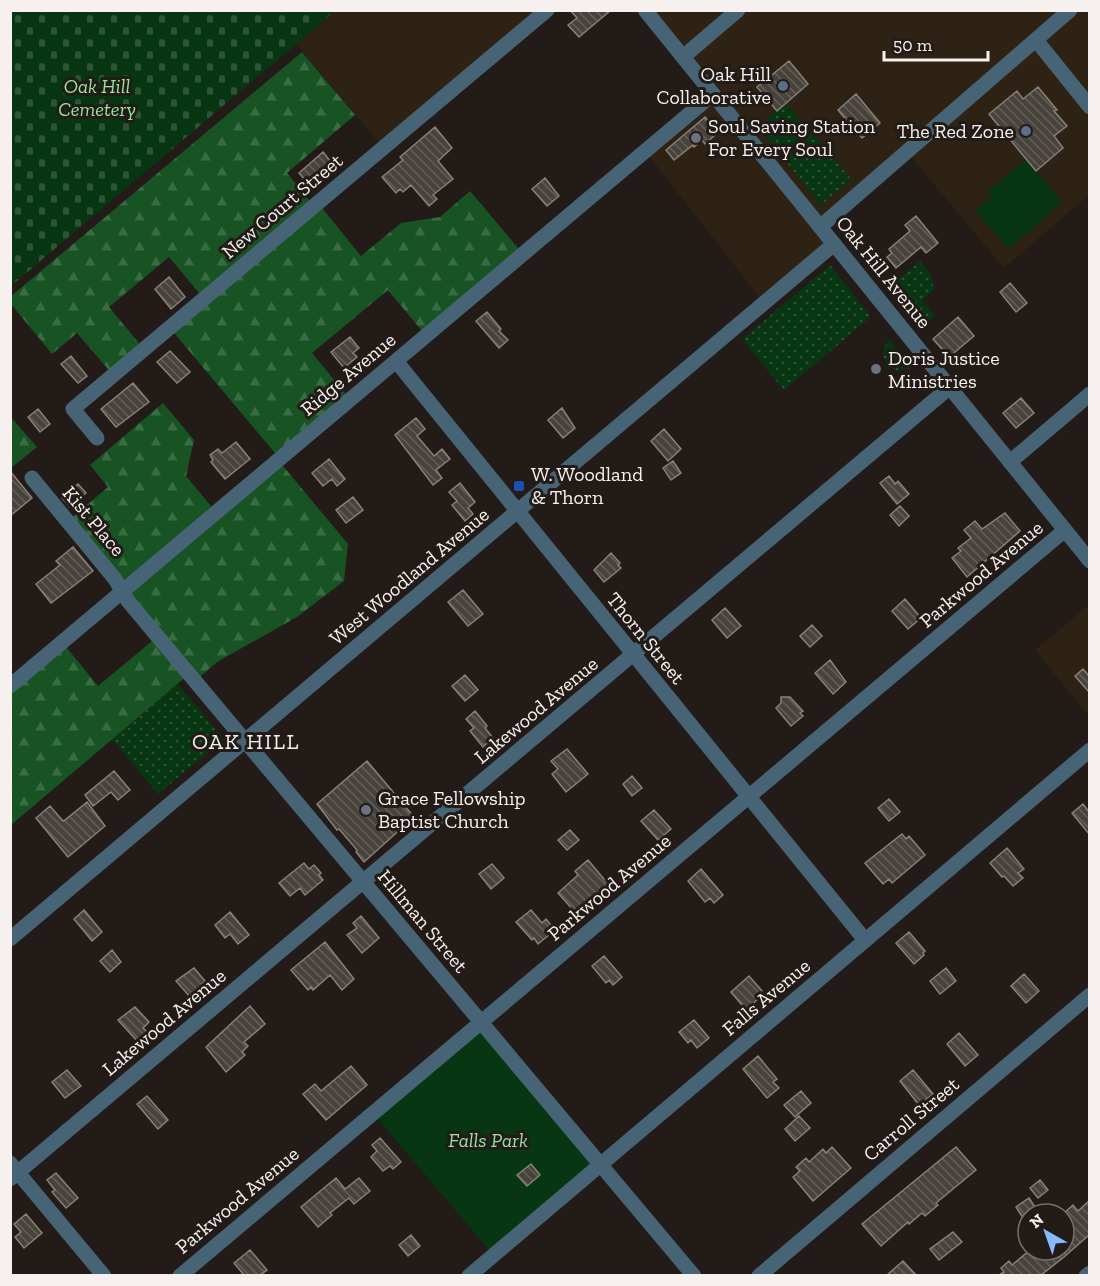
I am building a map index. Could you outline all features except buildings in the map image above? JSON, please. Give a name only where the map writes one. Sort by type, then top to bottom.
[{"type":"street","name":"New Court Street","points":[[97,438],[73,409],[547,10]]},
{"type":"street","name":"Oak Hill Avenue","points":[[645,10],[1089,561]]},
{"type":"street","points":[[682,57],[738,10]]},
{"type":"street","points":[[820,227],[1070,10]]},
{"type":"street","points":[[1035,40],[1089,107]]},
{"type":"street","name":"Ridge Avenue","points":[[10,686],[712,94]]},
{"type":"street","name":"West Woodland Avenue","points":[[10,939],[834,244]]},
{"type":"street","name":"Thorn Street","points":[[396,361],[865,940]]},
{"type":"street","name":"Lakewood Avenue","points":[[13,1171],[364,883],[950,387]]},
{"type":"street","points":[[1010,462],[1089,394]]},
{"type":"street","name":"Kist Place","points":[[32,478],[123,591]]},
{"type":"street","name":"Parkwood Avenue","points":[[180,1275],[1065,530]]},
{"type":"street","name":"Hillman Street","points":[[123,591],[128,602],[694,1275]]},
{"type":"street","name":"Falls Avenue","points":[[469,1275],[1089,750]]},
{"type":"street","name":"Carroll Street","points":[[759,1275],[1089,995]]},
{"type":"street","points":[[13,1171],[104,1275]]},
{"type":"shaded area","points":[[335,11],[547,11],[383,148],[296,44]]},
{"type":"shaded area","points":[[645,11],[1089,11],[1089,195],[1004,268],[907,152],[820,226],[834,244],[764,303],[645,151],[712,94]]},
{"type":"shaded area","points":[[1089,605],[1089,716],[1035,650]]},
{"type":"green space","name":"Oak Hill Cemetery","points":[[11,10],[335,10],[335,11],[11,286]]},
{"type":"green space","points":[[302,52],[355,115],[287,173],[314,206],[318,203],[361,256],[401,223],[440,217],[470,191],[523,254],[426,336],[388,290],[312,353],[350,399],[280,459],[170,328],[204,299],[169,257],[109,307],[144,349],[113,375],[77,333],[52,354],[11,304],[10,297]]},
{"type":"green space","points":[[786,103],[851,179],[821,205],[758,127]]},
{"type":"green space","points":[[1026,159],[1062,202],[1009,249],[975,211],[992,196],[988,191]]},
{"type":"green space","points":[[920,261],[931,275],[934,290],[922,300],[935,316],[923,327],[889,287]]},
{"type":"green space","points":[[830,265],[871,317],[784,390],[742,339]]},
{"type":"green space","points":[[889,339],[912,368],[896,371],[885,361],[884,348]]},
{"type":"green space","points":[[163,403],[194,440],[186,476],[216,512],[278,460],[348,544],[344,581],[297,617],[217,662],[194,682],[188,675],[11,825],[11,686],[62,642],[98,686],[157,637],[67,522],[108,487],[90,465]]},
{"type":"green space","points":[[10,416],[37,447],[11,468],[10,468]]},
{"type":"green space","points":[[178,684],[224,739],[158,794],[112,739]]},
{"type":"green space","name":"Falls Park","points":[[481,1022],[600,1164],[493,1255],[373,1113]]},
{"type":"place","name":"Oak Hill Collaborative","points":[[783,86]]},
{"type":"place","name":"The Red Zone","points":[[1026,131]]},
{"type":"place","name":"Soul Saving Station For Every Soul","points":[[696,138]]},
{"type":"place","name":"Doris Justice Ministries","points":[[876,369]]},
{"type":"place","name":"W. Woodland & Thorn","points":[[519,486]]},
{"type":"place","name":"Grace Fellowship Baptist Church","points":[[366,810]]},
{"type":"district","name":"OAK HILL","points":[[246,741]]}]
